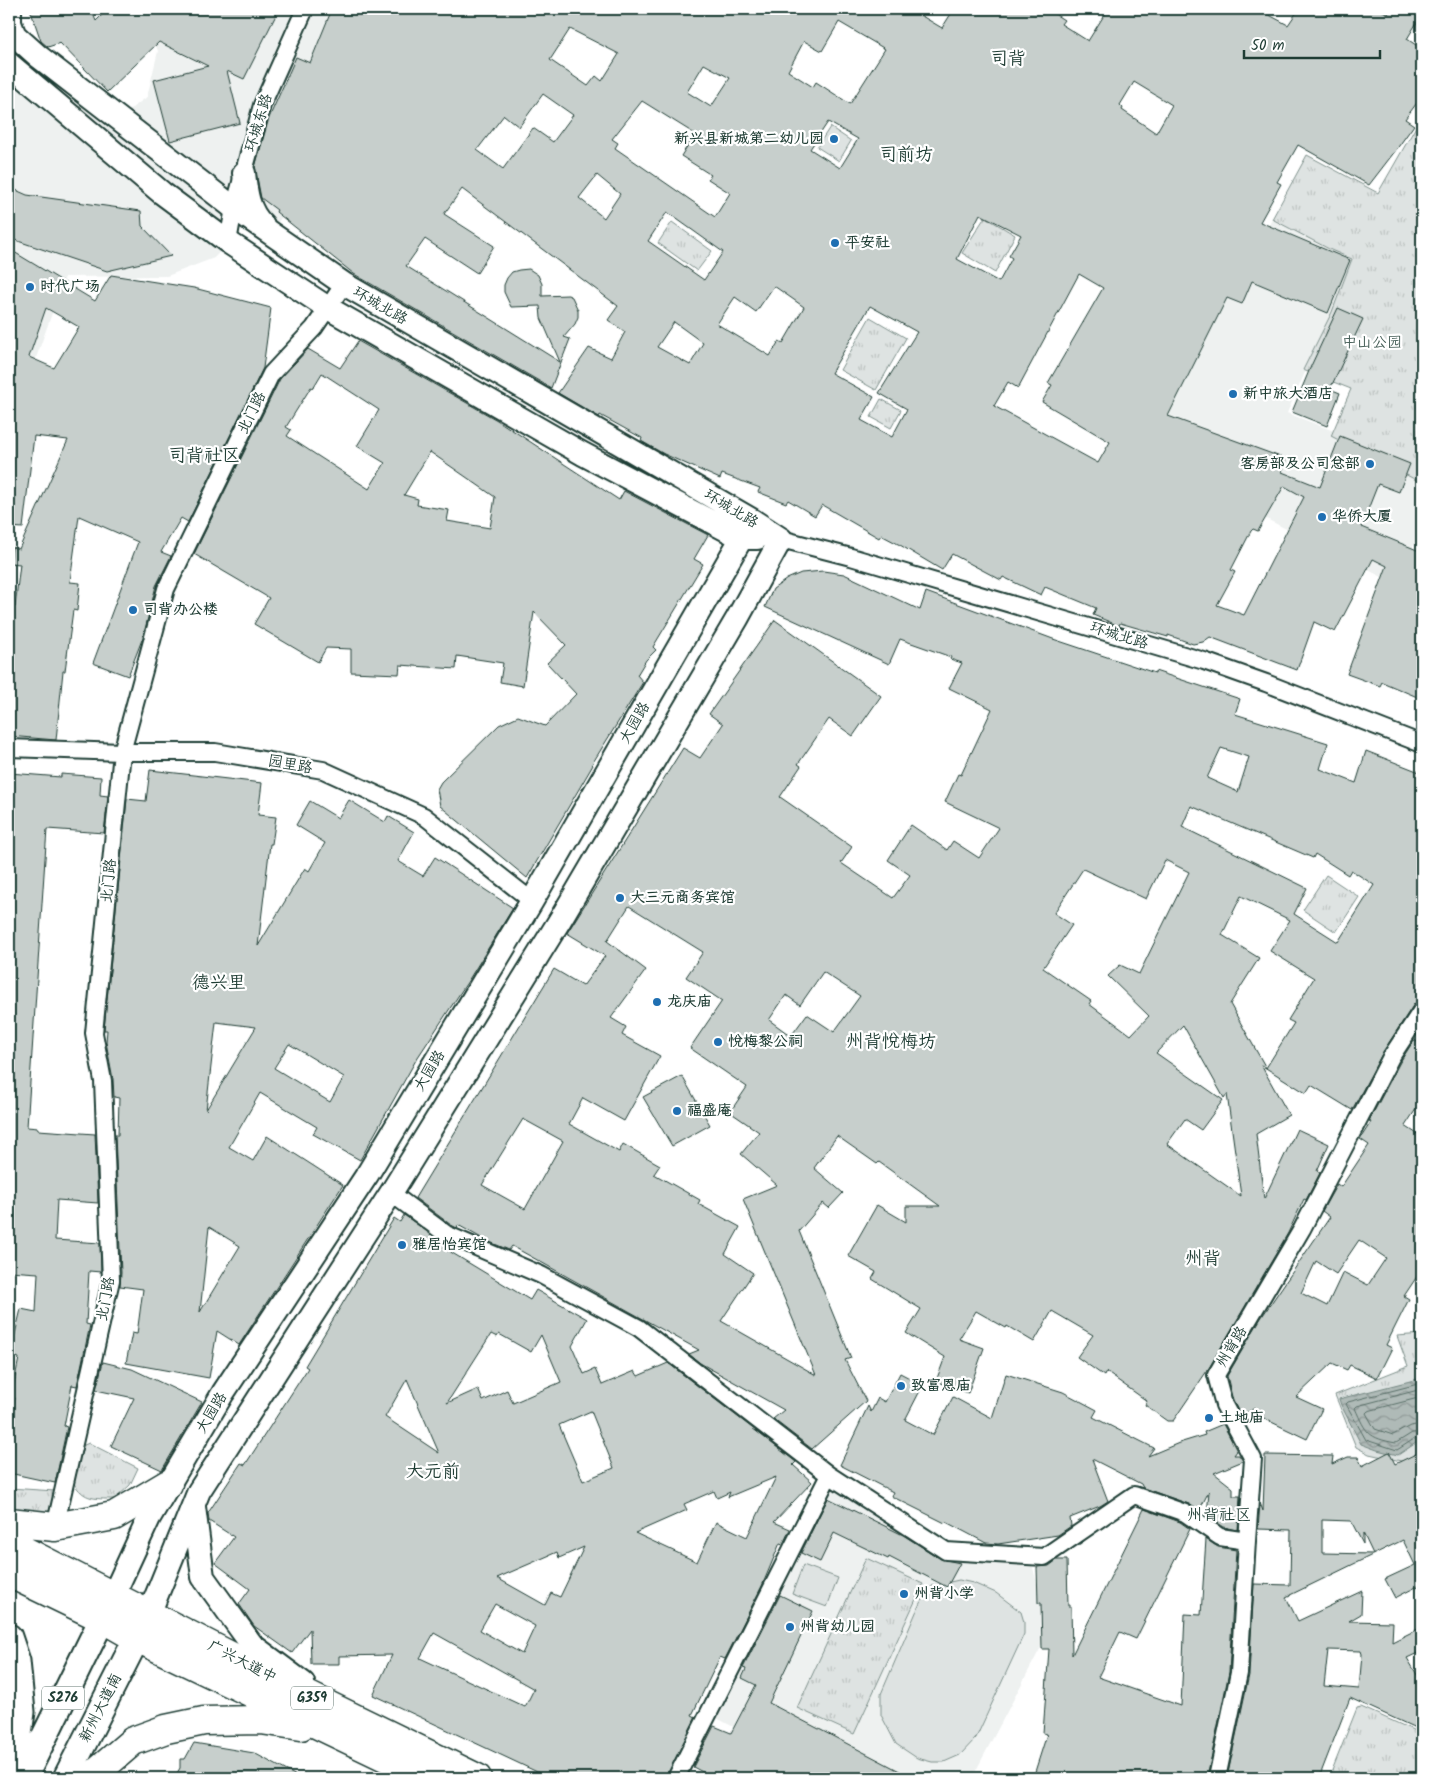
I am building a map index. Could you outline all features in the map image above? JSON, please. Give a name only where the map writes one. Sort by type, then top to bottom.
[{"type":"highway","points":[[9,1522],[55,1527],[114,1516],[168,1484]]},
{"type":"highway","name":"广兴大道中","points":[[9,1543],[107,1607],[137,1638],[477,1778]]},
{"type":"highway","name":"广兴大道中","points":[[9,1573],[107,1607],[149,1614],[338,1722],[428,1778]]},
{"type":"highway","points":[[90,1778],[133,1741],[166,1729],[204,1721],[338,1722]]},
{"type":"main road","points":[[10,9],[12,33]]},
{"type":"main road","name":"环城北路","points":[[12,33],[38,56],[234,208],[344,284],[747,529]]},
{"type":"main road","name":"环城北路","points":[[9,64],[162,193],[228,242],[328,308],[583,454],[747,529],[780,539]]},
{"type":"main road","points":[[9,72],[30,82]]},
{"type":"main road","points":[[190,173],[211,184],[227,186],[239,181],[244,173]]},
{"type":"main road","points":[[244,173],[250,206],[258,220],[274,236]]},
{"type":"main road","name":"大园路","points":[[107,1607],[148,1518],[168,1484],[223,1394],[367,1175],[532,901],[747,529]]},
{"type":"main road","name":"大园路","points":[[137,1638],[149,1614],[199,1491],[391,1192],[565,912],[737,619],[780,539]]},
{"type":"main road","points":[[193,1506],[203,1577],[252,1645],[338,1722]]},
{"type":"main road","name":"S276","points":[[24,1778],[107,1607]]},
{"type":"main road","points":[[9,1637],[17,1661],[22,1712],[13,1778]]},
{"type":"main road","name":"新州大道南","points":[[66,1778],[137,1638]]},
{"type":"street","name":"环城东路","points":[[228,242],[234,208],[262,105],[305,9]]},
{"type":"street","name":"北门路","points":[[55,1527],[111,1280],[103,1081],[94,1033],[122,752],[166,589],[271,374],[314,328],[344,284]]},
{"type":"street","name":"环城北路","points":[[780,539],[852,557],[1204,661],[1422,744]]},
{"type":"street","name":"园里路","points":[[9,748],[122,752],[215,752],[323,770],[424,816],[532,901]]},
{"type":"street","name":"州背路","points":[[1217,1778],[1239,1673],[1246,1542],[1253,1459],[1224,1404],[1216,1375],[1302,1229],[1391,1058],[1422,1010]]},
{"type":"street","points":[[391,1192],[446,1234],[541,1275],[639,1328],[829,1475],[946,1551],[1044,1557],[1134,1495],[1185,1513],[1220,1537],[1246,1542]]},
{"type":"street","points":[[676,1778],[829,1475]]},
{"type":"shaded area","points":[[141,9],[379,9],[349,74],[315,171],[278,222],[274,235],[233,217],[228,243],[214,258],[167,276],[65,277],[26,386],[9,399],[9,39],[113,122],[147,97],[158,51]]},
{"type":"shaded area","name":"新中旅大酒店","points":[[1272,219],[1331,250],[1352,258],[1332,312],[1287,413],[1422,465],[1422,528],[1396,584],[1149,460],[1176,376],[1255,252]]},
{"type":"shaded area","name":"州背小学","points":[[829,1475],[946,1551],[1030,1556],[1049,1632],[972,1778],[831,1778],[709,1714]]},
{"type":"green space","name":"中山公园","points":[[1422,116],[1422,483],[1331,436],[1351,389],[1303,370],[1332,312],[1352,259],[1272,219],[1307,155],[1378,193]]},
{"type":"green space","points":[[830,127],[851,141],[839,161],[817,147]]},
{"type":"green space","points":[[985,217],[1015,235],[995,273],[962,253]]},
{"type":"green space","points":[[672,222],[712,251],[697,271],[658,243]]},
{"type":"green space","points":[[870,317],[906,338],[876,390],[840,370]]},
{"type":"green space","points":[[881,399],[901,410],[891,428],[871,417]]},
{"type":"green space","points":[[1326,875],[1359,897],[1336,932],[1303,910]]},
{"type":"green space","points":[[1422,1334],[1422,1456],[1401,1461],[1369,1454],[1356,1447],[1335,1395],[1408,1366],[1397,1336]]},
{"type":"green space","points":[[89,1443],[138,1468],[130,1485],[115,1499],[89,1497],[79,1491],[71,1478],[79,1447]]},
{"type":"green space","points":[[9,1488],[55,1491],[50,1521],[9,1517]]},
{"type":"green space","points":[[866,1558],[923,1584],[854,1734],[797,1708]]},
{"type":"green space","points":[[803,1565],[838,1578],[827,1607],[792,1594]]},
{"type":"green space","points":[[959,1580],[973,1583],[996,1593],[1021,1612],[1024,1622],[1024,1634],[976,1738],[960,1755],[944,1762],[932,1762],[917,1758],[896,1744],[881,1715],[881,1694],[920,1603],[932,1586]]},
{"type":"green space","points":[[1361,1707],[1422,1734],[1422,1778],[1329,1778],[1357,1708]]},
{"type":"water","points":[[1422,1378],[1422,1443],[1416,1443],[1398,1455],[1361,1444],[1339,1399]]},
{"type":"building","points":[[30,9],[91,9],[96,21],[108,9],[279,9],[244,79],[227,71],[240,123],[170,141],[154,80],[208,66],[159,42],[107,92],[60,43],[48,47],[41,41]]},
{"type":"building","points":[[332,9],[910,9],[942,28],[954,9],[1047,9],[1064,20],[1061,24],[1088,41],[1108,9],[1258,9],[1288,25],[1299,9],[1379,9],[1388,14],[1392,9],[1422,9],[1422,14],[1407,39],[1422,49],[1422,96],[1405,119],[1414,125],[1396,150],[1369,185],[1298,145],[1277,182],[1281,184],[1260,222],[1350,260],[1328,313],[1252,281],[1242,304],[1227,298],[1168,416],[1286,459],[1282,472],[1320,487],[1340,436],[1410,464],[1399,492],[1378,484],[1361,527],[1422,552],[1422,699],[1382,682],[1380,686],[1347,674],[1387,566],[1373,559],[1335,632],[1314,622],[1297,670],[1210,637],[1203,642],[1193,644],[1168,635],[1168,637],[1120,623],[1119,626],[1093,615],[1096,608],[1045,587],[1041,595],[1003,577],[1001,580],[952,554],[942,570],[900,545],[881,535],[879,538],[822,505],[815,516],[788,500],[786,503],[758,492],[760,488],[722,474],[720,479],[664,454],[641,441],[642,438],[600,415],[599,417],[558,393],[589,348],[611,358],[625,332],[608,320],[618,306],[462,189],[444,214],[494,246],[477,273],[425,239],[406,266],[560,362],[541,318],[540,306],[511,307],[504,292],[504,285],[512,272],[529,269],[538,275],[542,284],[542,296],[568,295],[572,297],[578,310],[578,317],[575,324],[564,337],[570,339],[551,388],[354,274],[261,198],[255,167],[269,118],[296,57],[310,63]],"holes":[[[839,22],[885,49],[850,104],[816,82],[813,87],[788,71],[804,41],[822,51]],[[570,29],[619,54],[602,81],[596,76],[588,86],[550,60]],[[704,64],[730,78],[711,107],[687,92]],[[1134,82],[1172,105],[1156,133],[1122,110],[1123,108],[1120,105]],[[543,94],[573,115],[553,142],[533,128],[503,169],[477,150],[504,115],[519,127]],[[642,101],[695,134],[681,156],[711,175],[708,179],[730,193],[715,217],[615,148],[618,143],[612,139]],[[828,122],[858,139],[840,168],[810,149]],[[597,175],[620,194],[604,218],[579,198]],[[667,212],[723,252],[704,280],[648,241]],[[980,214],[1021,235],[1009,256],[1012,258],[999,282],[957,259]],[[1079,274],[1103,288],[1048,383],[1052,385],[1042,402],[1110,442],[1098,463],[994,406],[1008,382],[1018,388]],[[774,286],[804,307],[783,343],[779,341],[770,356],[717,324],[735,297],[756,312]],[[870,306],[917,332],[879,393],[907,409],[892,437],[861,420],[874,397],[831,373]],[[674,322],[703,343],[690,365],[657,347]],[[1284,486],[1304,497],[1244,615],[1217,605],[1235,572],[1231,570],[1253,529],[1258,531]]]},
{"type":"building","name":"时代广场","points":[[9,187],[27,195],[141,211],[142,226],[171,256],[107,271],[9,238]]},
{"type":"building","points":[[9,249],[95,301],[111,275],[194,288],[271,308],[263,368],[188,522],[181,518],[161,552],[171,556],[156,586],[143,637],[128,676],[93,663],[138,542],[79,516],[70,582],[80,583],[77,611],[73,610],[65,671],[63,671],[56,740],[9,736],[9,625],[11,607],[15,607],[20,564],[10,563],[12,547],[19,549],[68,440],[34,436],[23,528],[9,527]],"holes":[[[46,308],[79,327],[54,368],[29,357]]]},
{"type":"building","points":[[1338,308],[1363,319],[1330,389],[1340,393],[1327,426],[1292,412]]},
{"type":"building","points":[[358,341],[497,420],[619,500],[624,491],[708,535],[694,559],[703,564],[653,647],[656,650],[646,660],[637,675],[643,682],[592,764],[527,878],[440,806],[437,789],[441,782],[499,725],[518,716],[545,726],[576,694],[547,663],[566,645],[534,612],[523,686],[500,682],[503,663],[457,656],[456,669],[400,665],[399,674],[351,672],[351,649],[326,648],[318,662],[254,624],[269,598],[194,554],[280,379],[308,349],[340,368]],"holes":[[[322,373],[379,410],[357,446],[385,463],[369,489],[287,436],[291,430],[286,427]],[[430,452],[495,497],[490,528],[447,521],[449,510],[417,505],[418,499],[404,495]]]},
{"type":"building","points":[[823,571],[844,574],[920,610],[926,592],[1053,639],[1240,699],[1235,714],[1328,743],[1320,769],[1356,783],[1366,751],[1422,773],[1422,996],[1414,1004],[1383,1052],[1352,1110],[1311,1085],[1306,1093],[1261,1065],[1289,1115],[1256,1134],[1264,1199],[1297,1129],[1329,1144],[1317,1171],[1320,1173],[1306,1200],[1304,1199],[1288,1233],[1209,1368],[1173,1421],[1167,1421],[1145,1405],[1147,1401],[1106,1372],[1104,1376],[1077,1357],[1093,1335],[1052,1311],[1034,1342],[976,1311],[959,1339],[984,1348],[968,1393],[936,1381],[945,1357],[906,1333],[921,1309],[872,1279],[876,1272],[848,1256],[877,1205],[906,1222],[906,1206],[940,1206],[879,1162],[877,1164],[837,1136],[814,1168],[843,1193],[829,1208],[823,1203],[799,1231],[851,1358],[845,1360],[866,1401],[812,1449],[773,1419],[784,1410],[700,1363],[689,1354],[699,1350],[512,1246],[509,1250],[485,1240],[458,1225],[457,1228],[451,1225],[415,1198],[554,969],[583,986],[605,956],[567,933],[683,748],[700,758],[723,724],[709,714],[775,620],[881,696],[853,736],[829,719],[798,764],[801,766],[780,797],[852,847],[841,863],[893,898],[910,875],[888,860],[911,825],[947,850],[953,841],[979,858],[999,828],[945,802],[958,774],[961,775],[992,709],[949,688],[962,663],[950,659],[951,657],[900,639],[889,664],[765,607],[773,589],[787,579],[801,573]],"holes":[[[1221,748],[1249,757],[1238,792],[1207,778]],[[1191,806],[1313,858],[1315,854],[1348,875],[1351,870],[1374,885],[1338,942],[1294,914],[1307,888],[1182,827]],[[1165,860],[1189,872],[1139,974],[1120,965],[1108,976],[1149,1016],[1131,1035],[1089,1004],[1091,1001],[1043,968],[1072,925],[1054,913],[1083,869],[1146,899]],[[1241,896],[1290,920],[1270,951],[1314,978],[1288,1020],[1294,1023],[1266,1068],[1230,1004],[1259,958],[1222,935]],[[629,906],[703,952],[686,977],[722,1001],[690,1048],[747,1087],[730,1112],[759,1132],[741,1154],[777,1185],[743,1199],[816,1375],[721,1321],[753,1273],[725,1254],[740,1227],[698,1204],[700,1200],[654,1174],[660,1165],[623,1144],[619,1152],[569,1124],[583,1098],[624,1121],[660,1056],[622,1035],[626,1027],[611,1018],[646,970],[607,941]],[[823,972],[860,996],[834,1032],[807,1014],[791,1036],[769,1020],[786,995],[800,1005]],[[1183,1025],[1224,1098],[1227,1094],[1241,1196],[1167,1144],[1185,1119],[1201,1130],[1223,1100],[1156,1053]],[[523,1119],[563,1141],[525,1209],[482,1185]]]},
{"type":"building","points":[[150,770],[262,783],[258,815],[276,817],[272,844],[270,844],[258,946],[305,868],[309,871],[325,843],[296,825],[310,801],[338,818],[349,800],[385,822],[388,816],[414,832],[398,861],[423,876],[435,857],[513,908],[416,1060],[360,1160],[313,1134],[317,1127],[260,1093],[229,1147],[253,1161],[267,1136],[343,1185],[239,1345],[217,1331],[209,1378],[126,1363],[132,1333],[137,1334],[143,1289],[120,1286],[115,1135],[118,1135],[119,1098],[114,1097],[113,1079],[106,1042],[107,1030],[104,1030],[127,799],[146,801]],"holes":[[[216,1022],[256,1027],[206,1110]],[[289,1044],[344,1077],[330,1102],[274,1068]],[[209,1227],[240,1246],[200,1312]]]},
{"type":"building","points":[[9,773],[61,777],[61,774],[101,777],[100,795],[108,796],[104,833],[47,829],[27,1127],[38,1128],[38,1130],[95,1134],[98,1203],[57,1200],[55,1240],[100,1243],[101,1272],[89,1271],[86,1324],[90,1325],[77,1386],[72,1385],[64,1426],[67,1427],[55,1483],[9,1473],[9,1426],[15,1398],[11,1398],[19,1358],[10,1355],[21,1309],[36,1312],[38,1273],[9,1271]]},
{"type":"building","points":[[1414,1040],[1422,1045],[1422,1100],[1405,1126],[1422,1137],[1422,1269],[1404,1296],[1409,1299],[1386,1345],[1392,1348],[1377,1378],[1350,1365],[1347,1370],[1332,1363],[1296,1397],[1322,1409],[1307,1439],[1265,1419],[1255,1408],[1241,1416],[1233,1401],[1227,1376],[1261,1318],[1330,1217],[1322,1211],[1337,1184],[1341,1187],[1369,1145],[1360,1139],[1371,1122],[1369,1121],[1400,1062]],"holes":[[[1359,1240],[1386,1258],[1368,1285],[1343,1272],[1327,1306],[1301,1293],[1316,1261],[1336,1274]]]},
{"type":"building","name":"福盛庵","points":[[682,1076],[710,1125],[672,1146],[643,1097]]},
{"type":"building","points":[[404,1215],[446,1245],[444,1248],[530,1300],[536,1290],[587,1319],[572,1346],[584,1374],[595,1369],[602,1385],[635,1371],[638,1376],[668,1363],[796,1462],[793,1465],[812,1482],[774,1522],[790,1529],[783,1544],[780,1543],[762,1586],[725,1659],[720,1657],[692,1715],[696,1717],[666,1778],[550,1778],[373,1695],[392,1655],[339,1656],[339,1664],[311,1664],[310,1629],[292,1653],[254,1626],[239,1604],[250,1589],[215,1563],[234,1537],[209,1521],[208,1513],[241,1463],[245,1465],[308,1368],[305,1366],[394,1218],[400,1222]],"holes":[[[491,1334],[497,1337],[499,1334],[531,1352],[541,1335],[561,1382],[513,1403],[507,1390],[483,1401],[478,1389],[447,1403]],[[407,1379],[429,1430],[439,1453],[385,1417]],[[591,1411],[614,1468],[583,1481],[559,1425]],[[776,1477],[747,1537],[716,1522],[697,1562],[635,1533],[687,1510],[684,1504],[714,1491],[717,1498],[730,1492],[728,1497]],[[584,1547],[560,1597],[551,1593],[545,1605],[497,1578],[557,1552],[559,1558]],[[495,1604],[535,1626],[522,1654],[480,1630]],[[434,1633],[534,1689],[525,1707],[420,1658]]]},
{"type":"building","points":[[103,1362],[132,1369],[202,1402],[162,1470],[111,1446],[134,1398],[96,1390]]},
{"type":"building","points":[[900,1373],[923,1385],[905,1420],[933,1435],[953,1397],[992,1418],[1006,1374],[1063,1392],[1097,1410],[1093,1417],[1154,1448],[1148,1456],[1205,1435],[1204,1432],[1223,1424],[1237,1451],[1234,1455],[1239,1455],[1243,1461],[1214,1473],[1233,1488],[1233,1496],[1240,1496],[1238,1530],[1224,1527],[1207,1516],[1209,1491],[1199,1511],[1189,1504],[1143,1488],[1141,1484],[1092,1459],[1108,1501],[1070,1518],[1071,1526],[1058,1535],[998,1544],[986,1543],[891,1496],[893,1492],[840,1465],[868,1406],[871,1412],[878,1398],[885,1402]]},
{"type":"building","points":[[1422,1451],[1422,1584],[1395,1598],[1385,1579],[1415,1565],[1403,1540],[1286,1597],[1298,1621],[1362,1591],[1361,1614],[1349,1621],[1393,1622],[1392,1642],[1422,1627],[1422,1651],[1407,1658],[1422,1683],[1422,1731],[1350,1698],[1319,1778],[1227,1778],[1249,1675],[1254,1584],[1290,1585],[1291,1530],[1258,1529],[1260,1503],[1263,1511],[1265,1455],[1333,1456],[1332,1464],[1348,1457],[1358,1457],[1362,1466],[1389,1452],[1395,1464]],"holes":[[[1322,1520],[1351,1521],[1363,1544],[1363,1533],[1373,1554],[1322,1553]],[[1328,1650],[1361,1651],[1359,1689],[1324,1686]]]},
{"type":"building","points":[[828,1498],[903,1535],[941,1559],[960,1563],[947,1587],[889,1557],[888,1559],[834,1533],[820,1562],[801,1553]]},
{"type":"building","points":[[1144,1509],[1180,1522],[1190,1529],[1136,1639],[1120,1632],[1098,1677],[1181,1706],[1185,1614],[1201,1615],[1206,1539],[1218,1547],[1236,1550],[1229,1672],[1207,1778],[1033,1778],[1047,1734],[1043,1733],[1049,1649],[1042,1649],[1041,1603],[1038,1603],[1037,1567],[1049,1566],[1057,1560],[1067,1560],[1068,1606],[1071,1606],[1072,1655]]},
{"type":"building","points":[[780,1595],[813,1611],[769,1703],[913,1778],[714,1778],[693,1767],[714,1726],[731,1733],[756,1685],[742,1678],[746,1669],[743,1668]]},
{"type":"building","points":[[194,1743],[254,1753],[300,1778],[174,1778],[180,1768],[180,1759],[185,1759]]},
{"type":"place","name":"新兴县新城第二幼儿园","points":[[834,139]]},
{"type":"place","name":"平安社","points":[[835,243]]},
{"type":"place","name":"时代广场","points":[[30,287]]},
{"type":"place","name":"新中旅大酒店","points":[[1233,394]]},
{"type":"place","name":"客房部及公司总部","points":[[1370,464]]},
{"type":"place","name":"华侨大厦","points":[[1322,517]]},
{"type":"place","name":"司背办公楼","points":[[133,610]]},
{"type":"place","name":"大三元商务宾馆","points":[[620,898]]},
{"type":"place","name":"龙庆庙","points":[[657,1002]]},
{"type":"place","name":"悦梅黎公祠","points":[[718,1042]]},
{"type":"place","name":"福盛庵","points":[[677,1111]]},
{"type":"place","name":"雅居怡宾馆","points":[[402,1245]]},
{"type":"place","name":"致富恩庙","points":[[901,1386]]},
{"type":"place","name":"土地庙","points":[[1209,1418]]},
{"type":"place","name":"州背小学","points":[[904,1594]]},
{"type":"place","name":"州背幼儿园","points":[[790,1627]]},
{"type":"district","name":"司背","points":[[1008,59]]},
{"type":"district","name":"司前坊","points":[[906,155]]},
{"type":"district","name":"司背社区","points":[[204,456]]},
{"type":"district","name":"德兴里","points":[[219,983]]},
{"type":"district","name":"州背悦梅坊","points":[[891,1042]]},
{"type":"district","name":"州背","points":[[1203,1259]]},
{"type":"district","name":"大元前","points":[[433,1472]]},
{"type":"district","name":"州背社区","points":[[1219,1515]]}]
